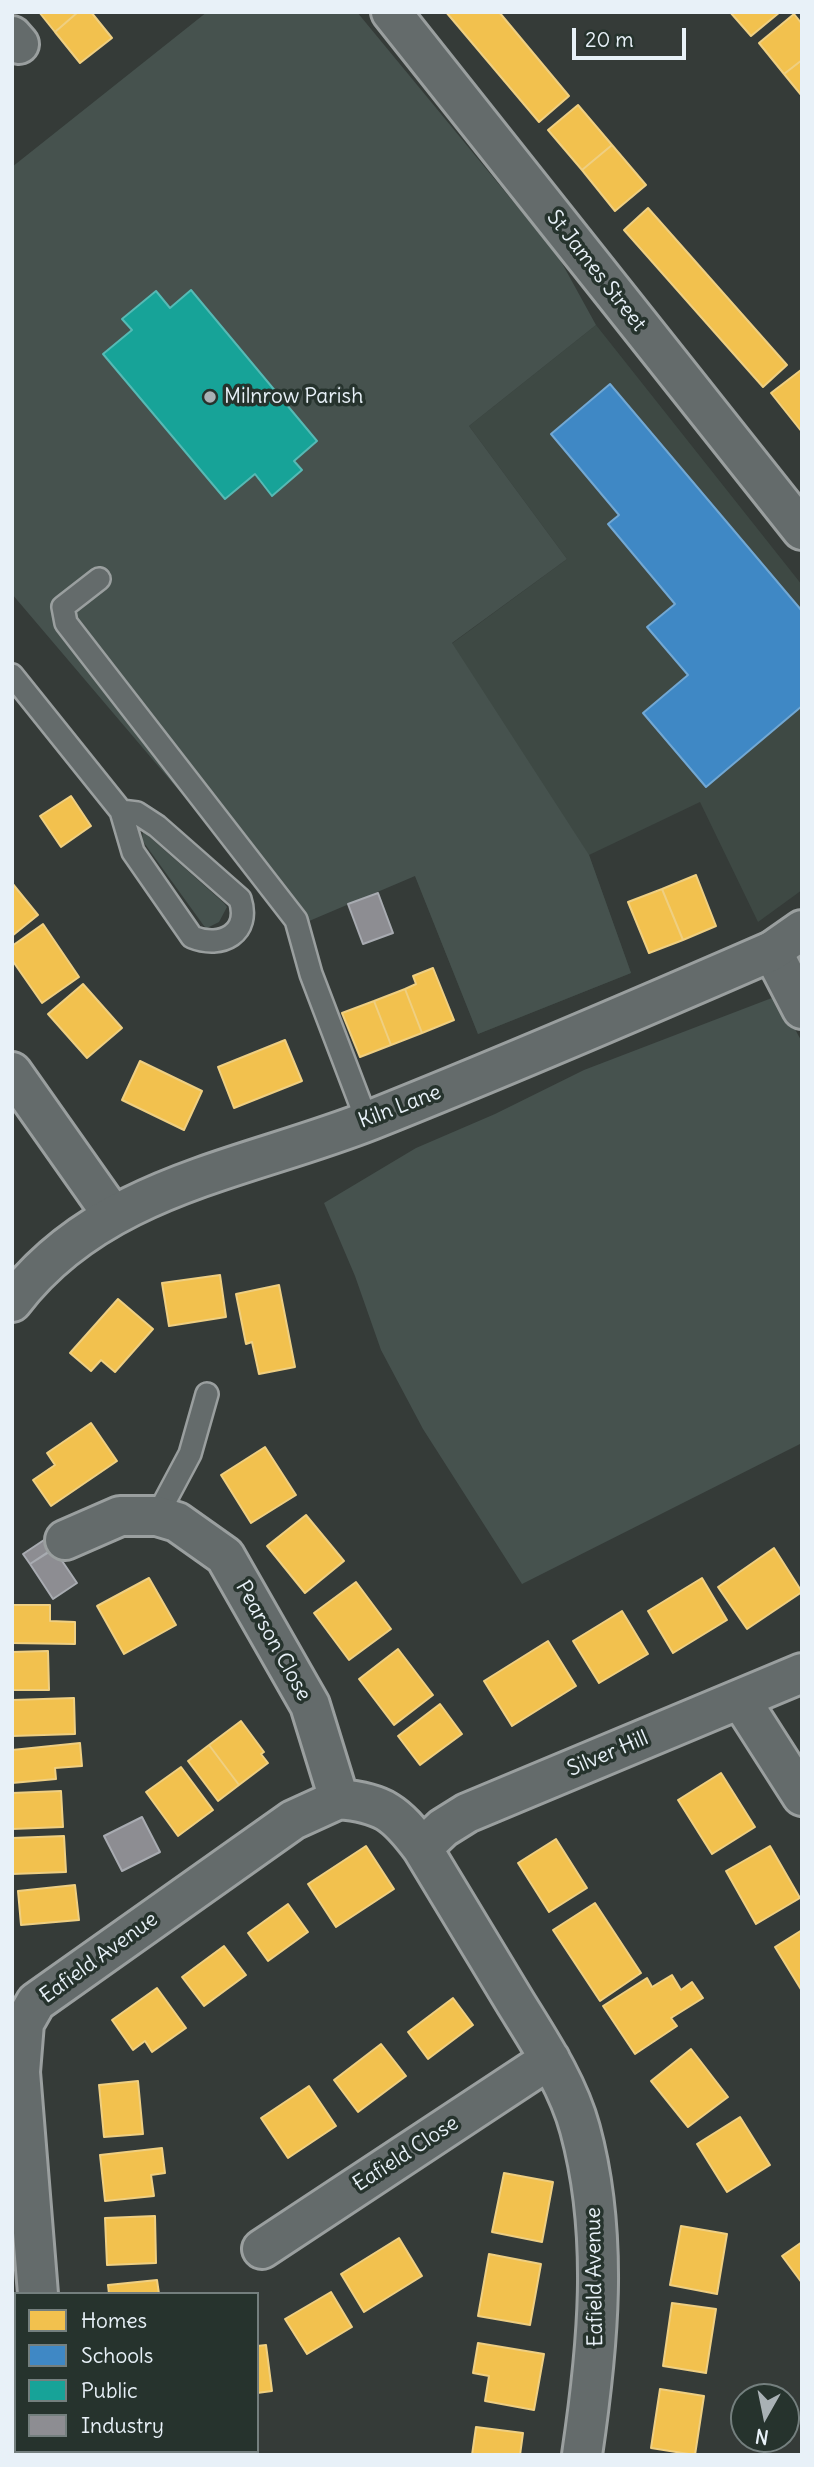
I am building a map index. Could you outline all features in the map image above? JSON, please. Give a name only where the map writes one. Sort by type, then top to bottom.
[{"type":"street","name":"St James Street","points":[[391,12],[802,530]]},
{"type":"street","name":"Kiln Lane","points":[[12,1302],[57,1253],[112,1213],[219,1171],[367,1121],[564,1042],[787,940]]},
{"type":"street","points":[[787,940],[802,1009]]},
{"type":"street","points":[[12,1072],[112,1213]]},
{"type":"street","name":"Pearson Close","points":[[65,1540],[120,1516],[157,1516],[177,1522],[225,1556],[310,1705],[339,1799]]},
{"type":"street","name":"Silver Hill","points":[[422,1848],[443,1828],[467,1813],[802,1673]]},
{"type":"street","points":[[740,1699],[802,1796]]},
{"type":"street","points":[[339,1799],[359,1801],[400,1818],[422,1848]]},
{"type":"street","name":"Eafield Avenue","points":[[38,2292],[20,2072],[24,2023],[36,2002],[293,1820],[339,1799]]},
{"type":"street","name":"Eafield Avenue","points":[[422,1848],[550,2059],[580,2127],[594,2203],[598,2260],[596,2354],[582,2455]]},
{"type":"street","name":"Eafield Close","points":[[262,2249],[550,2059]]},
{"type":"lane","points":[[99,579],[63,607],[66,623],[296,920],[311,974],[367,1121]]},
{"type":"lane","points":[[12,676],[121,811],[133,852],[192,937],[204,942],[225,940],[240,927],[244,914],[240,899],[157,826],[137,813],[121,811]]},
{"type":"lane","points":[[157,1516],[190,1454],[207,1394]]},
{"type":"shaded area","points":[[207,12],[357,12],[558,256],[596,325],[469,426],[567,559],[452,643],[589,855],[631,973],[478,1034],[415,876],[295,927],[12,594],[12,167]]},
{"type":"shaded area","points":[[596,325],[802,585],[802,890],[758,922],[700,802],[589,855],[631,973],[478,1034],[352,717],[567,559],[469,426]]},
{"type":"shaded area","points":[[143,831],[224,903],[227,907],[219,922],[207,928],[204,926],[142,840]]},
{"type":"shaded area","points":[[777,996],[802,1042],[802,1443],[522,1584],[423,1429],[381,1350],[355,1276],[324,1203],[416,1148],[495,1114],[584,1070]]},
{"type":"building: Homes","points":[[39,12],[78,12],[55,32]]},
{"type":"building: Homes","points":[[78,12],[91,12],[112,38],[80,63],[55,32]]},
{"type":"building: Homes","points":[[446,12],[499,12],[569,96],[539,122]]},
{"type":"building: Homes","points":[[730,12],[780,12],[751,36]]},
{"type":"building: Homes","points":[[794,14],[802,24],[802,60],[784,74],[759,43]]},
{"type":"building: Homes","points":[[802,60],[802,96],[784,74]]},
{"type":"building: Homes","points":[[578,105],[612,145],[582,170],[548,130]]},
{"type":"building: Homes","points":[[612,145],[646,185],[615,211],[582,170]]},
{"type":"building: Homes","points":[[648,208],[787,365],[763,387],[624,230]]},
{"type":"building: Homes","points":[[802,371],[802,432],[771,393]]},
{"type":"building: Homes","points":[[71,796],[91,826],[61,847],[40,816]]},
{"type":"building: Homes","points":[[696,875],[716,926],[683,940],[662,889]]},
{"type":"building: Homes","points":[[12,883],[38,915],[12,936]]},
{"type":"building: Homes","points":[[662,889],[683,940],[649,953],[628,902]]},
{"type":"building: Homes","points":[[43,924],[79,977],[42,1003],[12,960],[12,946]]},
{"type":"building: Homes","points":[[433,968],[454,1020],[422,1033],[405,989],[416,984],[413,976]]},
{"type":"building: Homes","points":[[83,984],[122,1028],[87,1058],[48,1014]]},
{"type":"building: Homes","points":[[405,989],[422,1033],[391,1045],[374,1001]]},
{"type":"building: Homes","points":[[374,1001],[391,1045],[360,1057],[342,1013]]},
{"type":"building: Homes","points":[[285,1040],[302,1081],[234,1108],[218,1067]]},
{"type":"building: Homes","points":[[140,1061],[202,1091],[184,1130],[122,1100]]},
{"type":"building: Homes","points":[[220,1275],[226,1317],[169,1326],[162,1283]]},
{"type":"building: Homes","points":[[279,1285],[295,1367],[259,1374],[252,1342],[246,1344],[236,1294]]},
{"type":"building: Homes","points":[[118,1299],[153,1329],[115,1372],[101,1360],[91,1371],[70,1353]]},
{"type":"building: Homes","points":[[91,1423],[117,1461],[51,1506],[33,1480],[55,1465],[47,1453]]},
{"type":"building: Homes","points":[[265,1447],[296,1495],[251,1523],[221,1475]]},
{"type":"building: Homes","points":[[306,1515],[344,1561],[305,1593],[267,1546]]},
{"type":"building: Homes","points":[[774,1548],[802,1592],[747,1629],[718,1587]]},
{"type":"building: Homes","points":[[149,1578],[176,1625],[124,1654],[97,1606]]},
{"type":"building: Homes","points":[[702,1578],[727,1620],[673,1653],[648,1611]]},
{"type":"building: Homes","points":[[356,1582],[391,1629],[349,1660],[314,1613]]},
{"type":"building: Homes","points":[[12,1605],[50,1605],[50,1621],[75,1622],[75,1644],[12,1643]]},
{"type":"building: Homes","points":[[622,1611],[648,1654],[599,1683],[573,1641]]},
{"type":"building: Homes","points":[[548,1641],[576,1686],[512,1726],[484,1681]]},
{"type":"building: Homes","points":[[398,1649],[433,1695],[394,1725],[359,1679]]},
{"type":"building: Homes","points":[[48,1651],[49,1690],[12,1690],[12,1652]]},
{"type":"building: Homes","points":[[74,1698],[75,1734],[12,1736],[12,1700]]},
{"type":"building: Homes","points":[[440,1704],[462,1734],[420,1765],[398,1736]]},
{"type":"building: Homes","points":[[241,1721],[264,1752],[261,1754],[268,1763],[239,1785],[209,1745]]},
{"type":"building: Homes","points":[[80,1743],[82,1766],[55,1768],[56,1779],[12,1783],[12,1750]]},
{"type":"building: Homes","points":[[209,1745],[239,1785],[218,1801],[188,1761]]},
{"type":"building: Homes","points":[[181,1767],[213,1810],[178,1836],[146,1792]]},
{"type":"building: Homes","points":[[721,1773],[755,1827],[712,1854],[678,1800]]},
{"type":"building: Homes","points":[[61,1791],[63,1827],[12,1829],[12,1793]]},
{"type":"building: Homes","points":[[64,1836],[66,1872],[12,1874],[12,1838]]},
{"type":"building: Homes","points":[[556,1839],[587,1888],[549,1912],[518,1863]]},
{"type":"building: Homes","points":[[366,1846],[394,1889],[336,1927],[308,1884]]},
{"type":"building: Homes","points":[[770,1846],[800,1898],[756,1924],[726,1871]]},
{"type":"building: Homes","points":[[75,1885],[79,1920],[21,1925],[18,1891]]},
{"type":"building: Homes","points":[[595,1903],[641,1973],[600,2001],[553,1930]]},
{"type":"building: Homes","points":[[288,1904],[308,1932],[268,1961],[248,1933]]},
{"type":"building: Homes","points":[[802,1930],[802,1991],[775,1947]]},
{"type":"building: Homes","points":[[224,1946],[246,1975],[204,2006],[182,1977]]},
{"type":"building: Homes","points":[[672,1975],[681,1990],[692,1982],[703,1998],[671,2018],[677,2026],[635,2054],[603,2006],[647,1978],[652,1987]]},
{"type":"building: Homes","points":[[157,1988],[186,2028],[152,2052],[145,2041],[133,2050],[112,2020]]},
{"type":"building: Homes","points":[[453,1998],[473,2025],[428,2059],[408,2032]]},
{"type":"building: Homes","points":[[381,2044],[406,2076],[358,2112],[334,2080]]},
{"type":"building: Homes","points":[[691,2049],[728,2097],[688,2127],[651,2081]]},
{"type":"building: Homes","points":[[138,2081],[143,2134],[104,2137],[99,2085]]},
{"type":"building: Homes","points":[[309,2086],[336,2126],[288,2158],[261,2118]]},
{"type":"building: Homes","points":[[740,2117],[770,2165],[727,2192],[697,2144]]},
{"type":"building: Homes","points":[[162,2148],[165,2173],[151,2175],[154,2196],[105,2201],[100,2155]]},
{"type":"building: Homes","points":[[504,2173],[553,2182],[542,2242],[492,2232]]},
{"type":"building: Homes","points":[[155,2216],[156,2263],[107,2265],[105,2218]]},
{"type":"building: Homes","points":[[681,2226],[727,2234],[717,2294],[670,2285]]},
{"type":"building: Homes","points":[[399,2238],[422,2276],[364,2312],[341,2274]]},
{"type":"building: Homes","points":[[802,2242],[802,2283],[782,2256]]},
{"type":"building: Homes","points":[[489,2254],[541,2264],[530,2325],[478,2316]]},
{"type":"building: Homes","points":[[157,2280],[159,2292],[109,2292],[108,2285]]},
{"type":"building: Homes","points":[[331,2292],[352,2327],[307,2354],[285,2319]]},
{"type":"building: Homes","points":[[672,2303],[716,2309],[706,2373],[663,2366]]},
{"type":"building: Homes","points":[[478,2343],[544,2354],[534,2410],[485,2401],[489,2376],[473,2373]]},
{"type":"building: Homes","points":[[266,2345],[272,2391],[259,2393],[259,2346]]},
{"type":"building: Homes","points":[[660,2389],[704,2396],[695,2455],[651,2448]]},
{"type":"building: Homes","points":[[476,2427],[523,2433],[520,2455],[472,2455]]},
{"type":"building: Homes","points":[[123,2453],[170,2453],[170,2455]]},
{"type":"building: Schools","points":[[610,384],[802,611],[802,706],[706,787],[643,713],[688,675],[647,627],[675,604],[608,524],[619,515],[551,434]]},
{"type":"building: Public","name":"Milnrow Parish","points":[[191,290],[317,441],[294,461],[302,470],[272,496],[255,474],[225,499],[103,354],[132,330],[122,319],[156,291],[170,308]]},
{"type":"building: Industry","points":[[378,893],[393,933],[363,944],[348,904]]},
{"type":"building: Industry","points":[[47,1538],[54,1548],[30,1564],[23,1554]]},
{"type":"building: Industry","points":[[54,1549],[77,1583],[53,1599],[30,1564]]},
{"type":"building: Industry","points":[[142,1817],[160,1852],[122,1871],[104,1836]]},
{"type":"place","name":"Milnrow Parish","points":[[210,397]]}]
